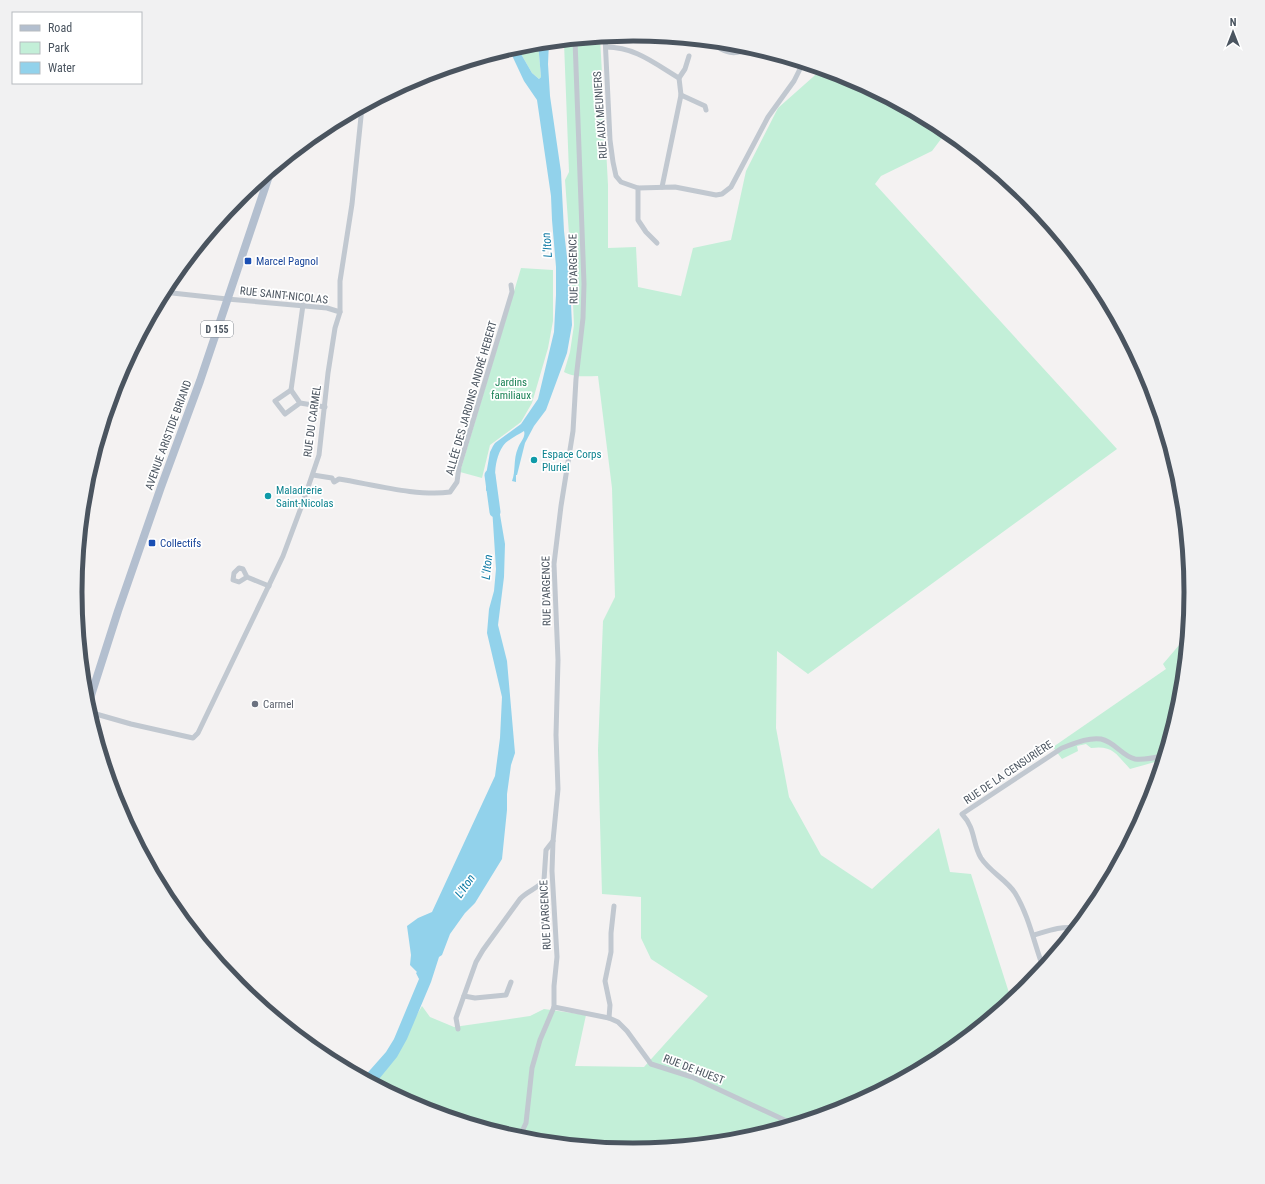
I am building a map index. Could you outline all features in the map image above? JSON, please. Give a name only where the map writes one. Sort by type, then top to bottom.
[{"type":"main road","name":"AVENUE ARISTIDE BRIAND","points":[[92,696],[118,611],[161,486],[200,381],[268,179]]},
{"type":"street","name":"RUE AUX MEUNIERS","points":[[605,42],[610,140],[614,169],[616,176],[622,182],[638,188]]},
{"type":"street","name":"RUE D'ARGENCE","points":[[522,1131],[526,1123],[532,1068],[540,1040],[554,1007],[554,986],[557,957],[552,871],[558,789],[556,736],[558,660],[555,557],[561,506],[573,431],[576,379],[584,311],[583,241],[575,44]]},
{"type":"street","points":[[606,47],[622,48],[637,53],[679,78]]},
{"type":"street","points":[[719,49],[734,54],[741,52]]},
{"type":"street","points":[[662,186],[682,95],[679,78],[685,69],[689,56]]},
{"type":"street","points":[[657,243],[646,232],[638,220],[638,188],[662,186],[676,187],[716,195],[722,194],[731,187],[768,117],[794,81],[801,67]]},
{"type":"street","points":[[682,95],[705,106],[706,110]]},
{"type":"street","name":"RUE DU CARMEL","points":[[95,714],[131,724],[193,738],[198,733],[283,556],[319,455],[335,328],[340,312],[340,281],[352,204],[361,113]]},
{"type":"street","name":"ALLÉE DES JARDINS ANDRÉ HEBERT","points":[[313,475],[332,478],[334,482],[339,478],[408,491],[437,494],[450,492],[457,482],[459,467],[512,292],[511,285]]},
{"type":"street","name":"RUE SAINT-NICOLAS","points":[[170,293],[303,305],[327,308],[340,312]]},
{"type":"street","points":[[300,403],[291,390],[303,305]]},
{"type":"street","points":[[291,390],[276,401],[285,414],[300,403],[325,407]]},
{"type":"street","points":[[247,577],[269,586]]},
{"type":"street","name":"RUE DE LA CENSURIÈRE","points":[[1041,962],[1034,943],[1034,935],[1015,892],[981,858],[968,821],[962,814],[1062,748],[1074,743],[1091,739],[1100,739],[1112,743],[1134,759],[1158,757]]},
{"type":"street","points":[[458,1028],[456,1018],[476,962],[486,945],[524,894],[542,883],[544,880],[546,850],[553,841]]},
{"type":"street","points":[[609,1018],[610,1005],[605,981],[611,952],[614,906]]},
{"type":"street","points":[[1034,935],[1058,927],[1070,927]]},
{"type":"street","points":[[464,996],[475,998],[506,995],[511,982]]},
{"type":"street","name":"RUE DE HUEST","points":[[554,1007],[609,1018],[618,1022],[627,1031],[651,1064],[692,1077],[786,1121]]},
{"type":"green space","points":[[600,42],[608,185],[608,248],[636,247],[638,287],[681,296],[693,248],[731,240],[746,171],[778,108],[818,73],[876,98],[908,115],[943,137],[932,151],[881,176],[875,184],[1117,449],[808,674],[777,651],[776,728],[789,797],[821,855],[872,889],[939,828],[950,872],[971,874],[1009,994],[968,1029],[939,1050],[876,1086],[810,1114],[740,1132],[704,1138],[669,1142],[596,1142],[525,1132],[455,1114],[422,1101],[378,1080],[422,1006],[430,1017],[454,1027],[530,1016],[544,1009],[586,1015],[575,1066],[644,1067],[708,996],[651,959],[641,938],[641,897],[602,894],[598,750],[603,621],[615,597],[612,488],[598,376],[577,376],[564,372],[570,352],[574,325],[565,180],[569,172],[564,46]]},
{"type":"green space","points":[[539,50],[541,77],[539,79],[532,73],[520,53]]},
{"type":"green space","name":"Jardins familiaux","points":[[521,268],[553,270],[553,321],[548,348],[532,403],[521,422],[490,445],[482,478],[460,472]]},
{"type":"green space","points":[[1181,643],[1173,699],[1165,735],[1156,762],[1130,769],[1114,752],[1109,749],[1098,747],[1091,748],[1086,744],[1077,746],[1078,751],[1062,759],[1053,747],[1166,669],[1163,664]]},
{"type":"water","points":[[549,48],[550,96],[561,172],[564,231],[570,283],[572,325],[567,353],[546,410],[534,426],[525,443],[516,475],[516,482],[512,481],[516,452],[524,437],[524,431],[503,446],[498,456],[496,466],[496,487],[486,491],[486,475],[490,452],[495,443],[521,424],[538,399],[554,332],[556,267],[551,196],[537,100],[524,81],[512,55],[520,53],[532,73],[539,79],[541,77],[539,50]]},
{"type":"water","points":[[497,497],[505,544],[504,577],[498,625],[507,661],[515,753],[511,765],[507,794],[507,810],[502,859],[475,903],[465,913],[450,934],[442,955],[439,957],[431,982],[407,1039],[397,1057],[378,1080],[366,1074],[386,1052],[394,1039],[419,979],[416,973],[417,972],[410,965],[411,955],[407,926],[418,918],[432,912],[495,776],[500,738],[502,697],[487,633],[489,609],[494,591],[496,569],[492,507],[490,499]]},
{"type":"waterway","name":"L'Iton","points":[[490,475],[495,512]]},
{"type":"place","name":"Marcel Pagnol","points":[[248,261]]},
{"type":"place","name":"Espace Corps Pluriel","points":[[534,460]]},
{"type":"place","name":"Maladrerie Saint-Nicolas","points":[[268,496]]},
{"type":"place","name":"Collectifs","points":[[152,543]]},
{"type":"place","name":"Carmel","points":[[255,704]]}]
